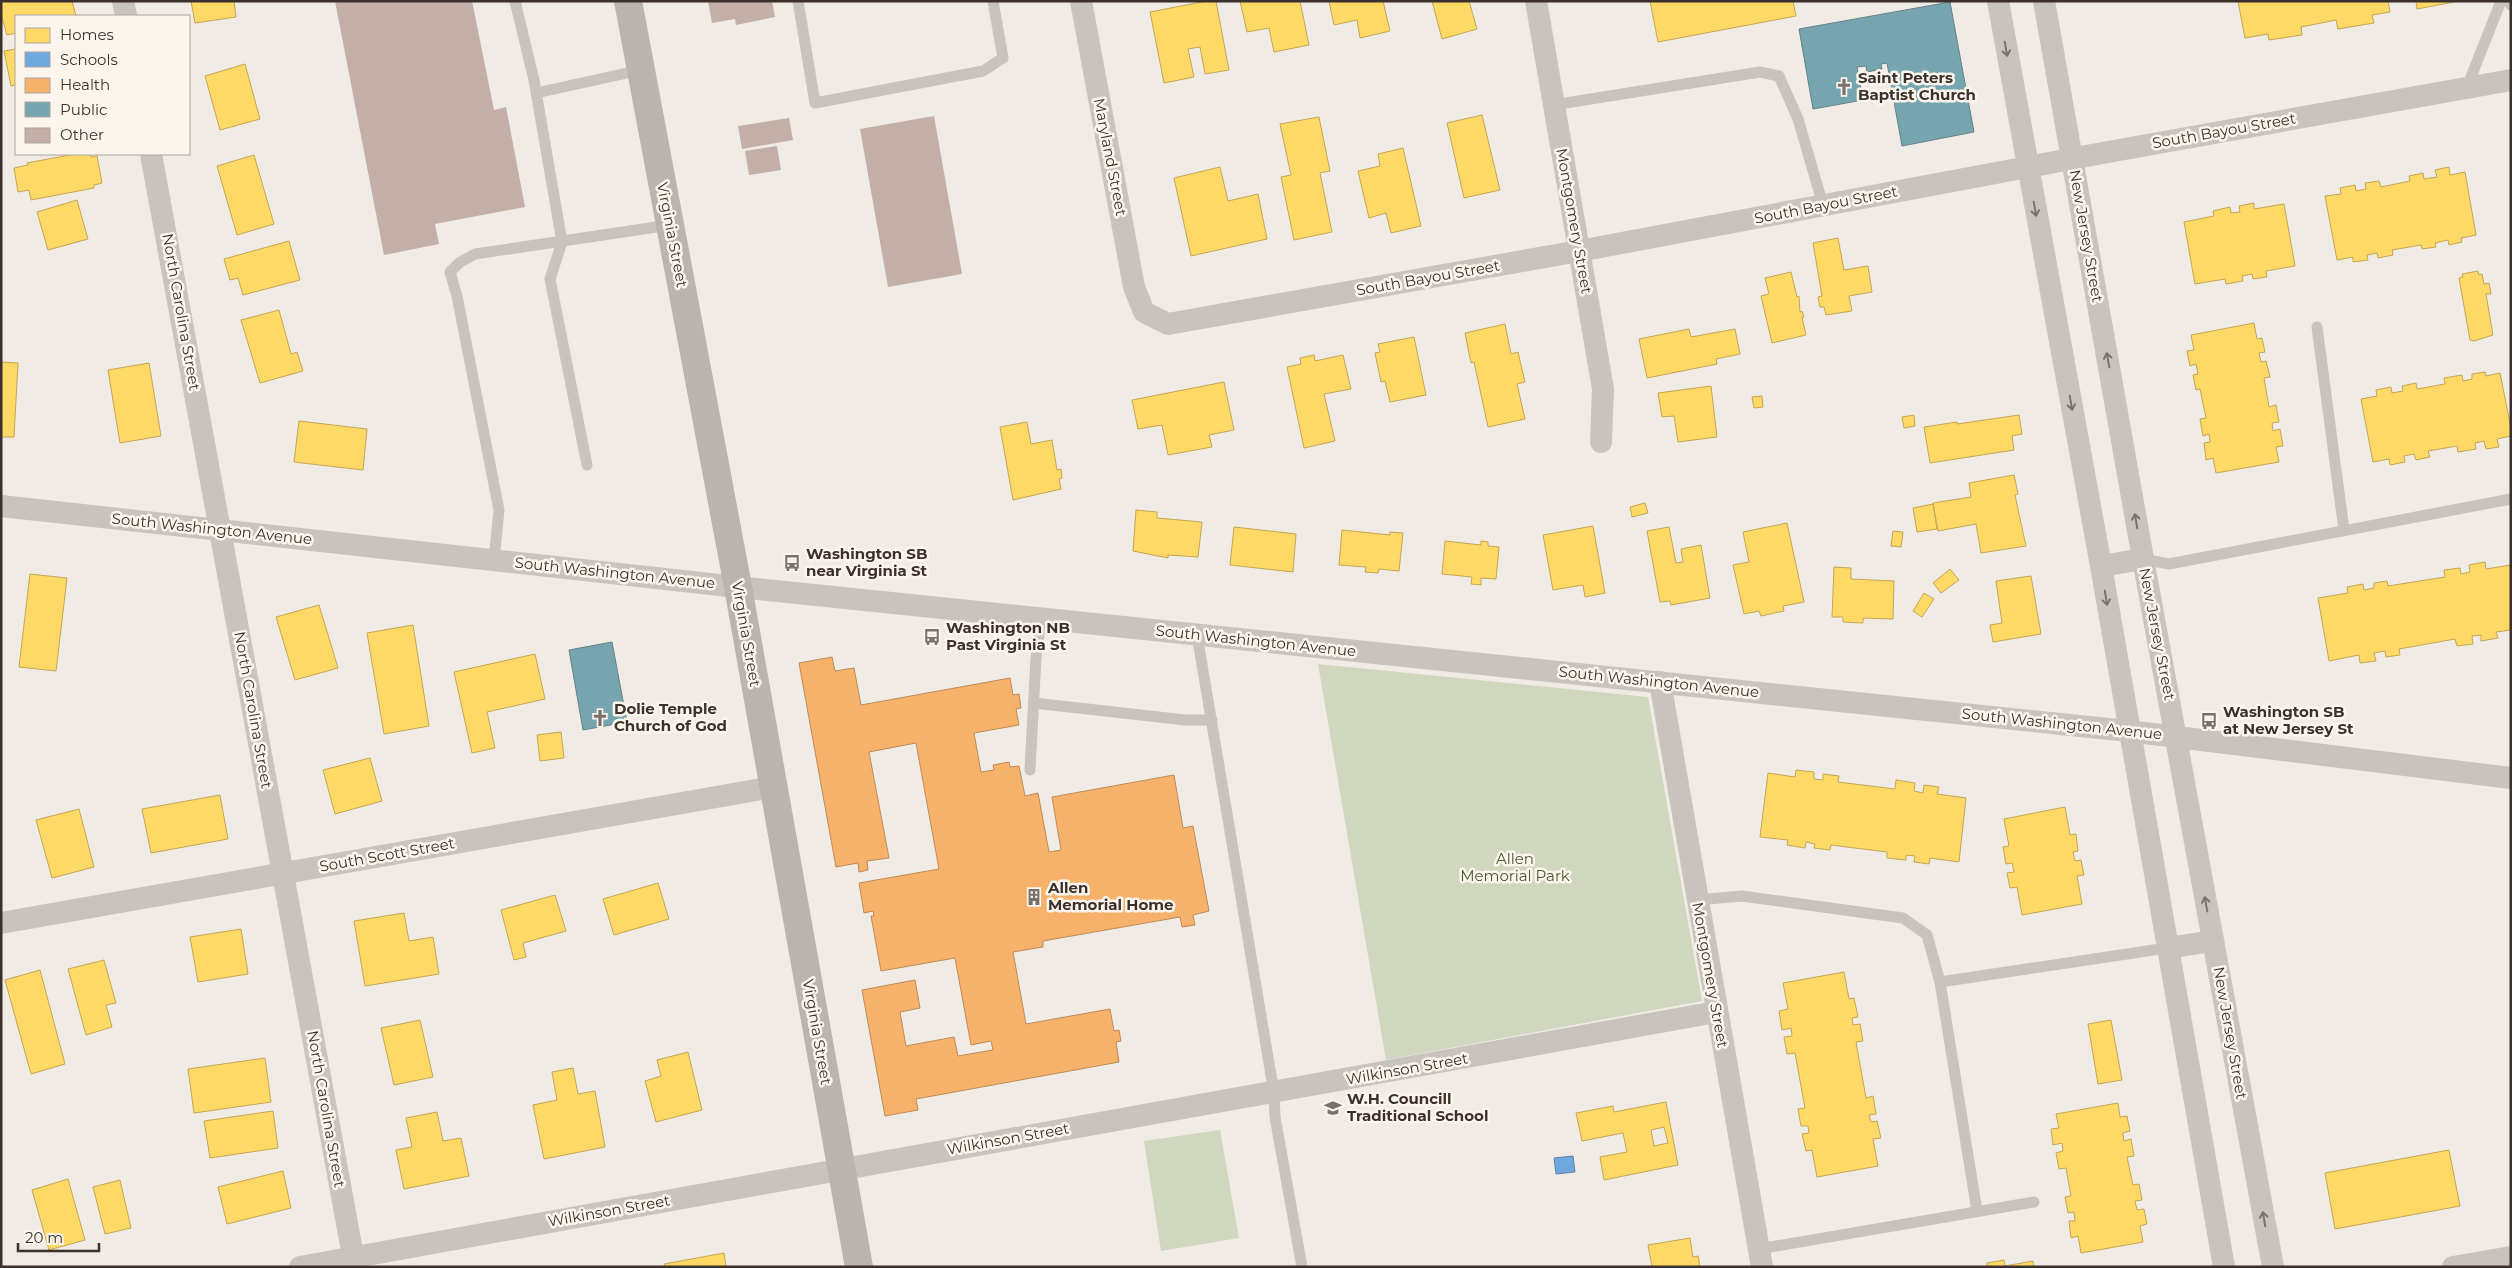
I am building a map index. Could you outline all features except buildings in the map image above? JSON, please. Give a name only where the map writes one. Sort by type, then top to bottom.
[{"type":"street","points":[[123,1],[126,15]]},
{"type":"street","name":"Virginia Street","points":[[628,1],[738,587],[859,1267]]},
{"type":"street","name":"Maryland Street","points":[[1081,1],[1134,287],[1144,312]]},
{"type":"street","name":"Montgomery Street","points":[[1536,1],[1603,389],[1601,442]]},
{"type":"street","points":[[1998,1],[2101,566],[2128,731],[2224,1267]]},
{"type":"street","name":"New Jersey Street","points":[[2044,1],[2143,559],[2273,1267]]},
{"type":"street","name":"South Bayou Street","points":[[1144,312],[1168,324],[1579,251],[2072,158],[2511,80]]},
{"type":"street","name":"North Carolina Street","points":[[151,155],[354,1262]]},
{"type":"street","name":"South Washington Avenue","points":[[1,506],[738,587],[2128,731],[2511,778]]},
{"type":"street","points":[[2101,566],[2143,559]]},
{"type":"street","name":"Montgomery Street","points":[[1660,682],[1760,1258]]},
{"type":"street","name":"South Scott Street","points":[[1,923],[773,787]]},
{"type":"street","points":[[2167,948],[2213,941]]},
{"type":"street","name":"Wilkinson Street","points":[[300,1267],[354,1262],[841,1168],[1274,1093],[1716,1012]]},
{"type":"street","points":[[2453,1267],[2511,1257]]},
{"type":"lane","points":[[515,1],[536,93],[562,242],[550,279],[587,465]]},
{"type":"lane","points":[[798,1],[815,103],[983,71],[1003,58],[993,1]]},
{"type":"lane","points":[[2467,87],[2500,1]]},
{"type":"lane","points":[[2507,1],[2511,5]]},
{"type":"lane","points":[[536,93],[641,70]]},
{"type":"lane","points":[[1554,105],[1760,72],[1779,76],[1798,119],[1823,205]]},
{"type":"lane","points":[[494,560],[498,510],[457,296],[450,272],[459,262],[474,254],[670,225]]},
{"type":"lane","points":[[2317,327],[2344,530]]},
{"type":"lane","points":[[2143,559],[2169,564],[2511,499]]},
{"type":"lane","points":[[1030,770],[1036,657],[1041,619]]},
{"type":"lane","points":[[1197,635],[1274,1093],[1275,1117],[1302,1267]]},
{"type":"lane","points":[[1034,704],[1185,720],[1212,720]]},
{"type":"lane","points":[[1697,900],[1742,896],[1903,918],[1927,935],[1940,982],[1977,1211]]},
{"type":"lane","points":[[1940,982],[2167,948]]},
{"type":"lane","points":[[1760,1258],[1977,1211],[2034,1202]]},
{"type":"green space","name":"Allen Memorial Park","points":[[1318,664],[1648,697],[1702,1001],[1386,1060]]},
{"type":"green space","points":[[1220,1130],[1239,1238],[1161,1251],[1144,1141]]},
{"type":"place","name":"Saint Peters Baptist Church","points":[[1844,87]]},
{"type":"place","name":"Washington SB near Virginia St","points":[[792,563]]},
{"type":"place","name":"Washington NB Past Virginia St","points":[[932,637]]},
{"type":"place","name":"Dolie Temple Church of God","points":[[600,718]]},
{"type":"place","name":"Washington SB at New Jersey St","points":[[2209,721]]},
{"type":"place","name":"Allen Memorial Home","points":[[1034,897]]},
{"type":"place","name":"W.H. Councill Traditional School","points":[[1333,1108]]}]
